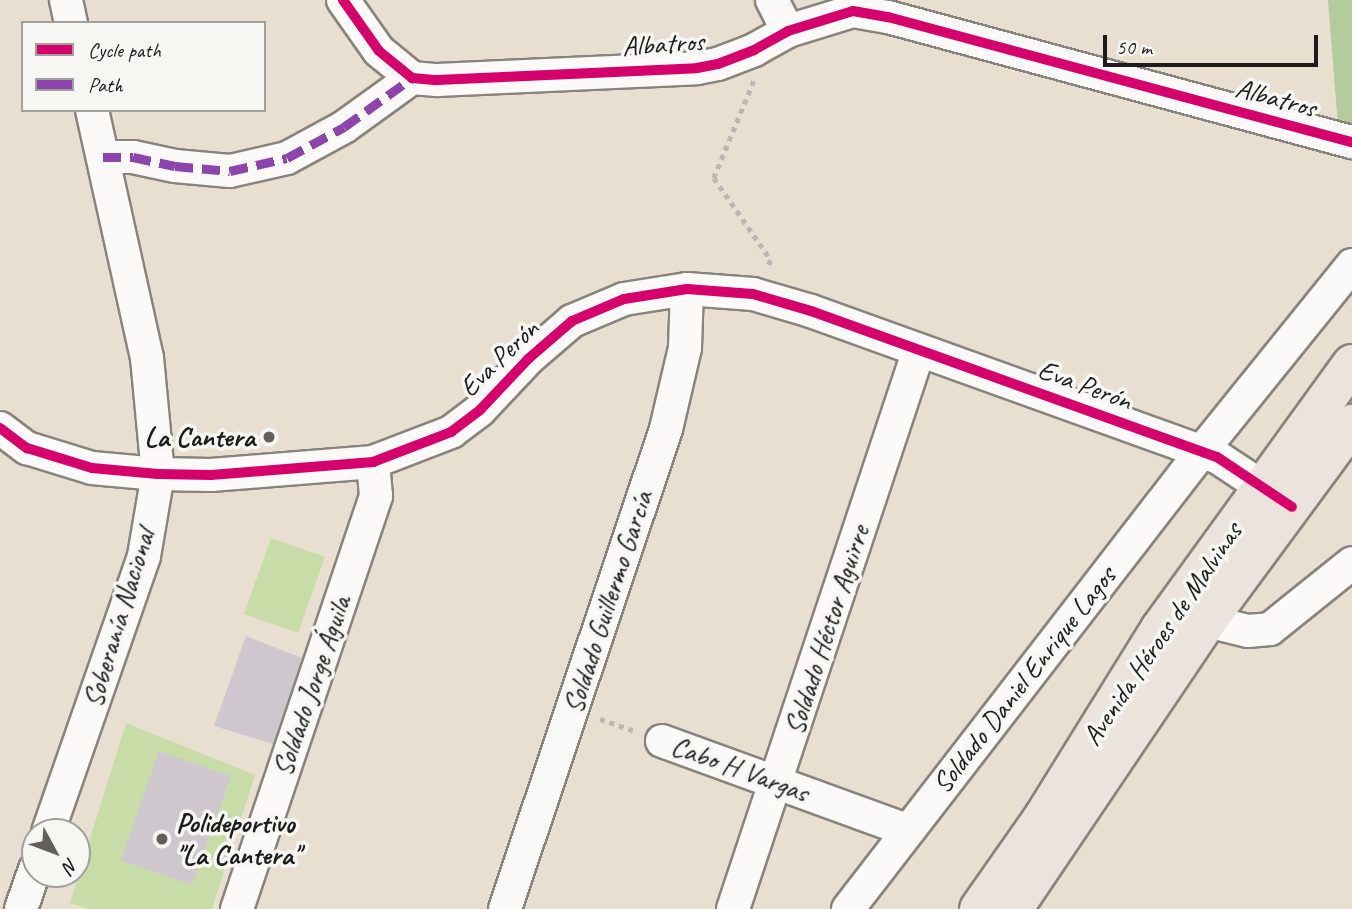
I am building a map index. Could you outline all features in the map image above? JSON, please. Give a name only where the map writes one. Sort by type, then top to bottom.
[{"type":"highway","name":"Avenida Héroes de Malvinas","points":[[1013,909],[1208,621],[1352,364]]},
{"type":"highway","name":"Avenida Héroes de Malvinas","points":[[979,909],[1044,816],[1152,641],[1277,496],[1352,424]]},
{"type":"street","points":[[66,0],[71,21]]},
{"type":"street","points":[[103,157],[133,158],[175,166],[230,171],[287,158],[344,127],[412,78],[379,51],[343,0]]},
{"type":"street","points":[[772,0],[788,31]]},
{"type":"street","name":"Albatros","points":[[412,78],[437,80],[697,68],[718,64],[754,50],[830,9],[888,17],[1352,142]]},
{"type":"street","name":"Soberanía Nacional","points":[[53,818],[144,556],[158,474],[147,358],[92,112]]},
{"type":"street","name":"Soldado Daniel Enrique Lagos","points":[[848,909],[1202,452],[1352,265]]},
{"type":"street","name":"Eva Perón","points":[[1,432],[27,448],[92,468],[158,474],[211,475],[373,462],[451,432],[480,410],[528,359],[572,321],[624,299],[687,289],[753,294],[811,311],[1217,457],[1277,496]]},
{"type":"street","name":"Soldado Guillermo García","points":[[505,909],[666,429],[685,348],[687,289]]},
{"type":"street","name":"Soldado Héctor Aguirre","points":[[733,909],[919,350]]},
{"type":"street","name":"Soldado Jorge Águila","points":[[237,909],[376,496],[373,462]]},
{"type":"street","points":[[1208,621],[1248,631],[1270,629],[1352,563]]},
{"type":"street","name":"Cabo H Vargas","points":[[662,741],[907,830]]},
{"type":"street","points":[[21,909],[28,888]]},
{"type":"path","points":[[753,294],[771,260],[714,178],[754,86],[754,50]]},
{"type":"green space","points":[[1328,0],[1352,0],[1352,126],[1338,126]]},
{"type":"green space","points":[[271,538],[325,557],[298,633],[244,614]]},
{"type":"green space","name":"Polideportivo \"La Cantera\"","points":[[126,723],[255,775],[212,909],[89,909],[70,903],[75,888],[91,888],[91,836]]},
{"type":"building","points":[[246,636],[302,658],[273,744],[214,726]]},
{"type":"building","points":[[159,751],[231,776],[192,885],[121,860]]},
{"type":"marked path","points":[[103,157],[133,157],[175,166],[230,171],[287,158],[344,127],[412,78]]},
{"type":"cycle path","points":[[343,0],[379,51],[412,78],[437,80],[697,68],[718,64],[754,50],[788,31],[853,11],[888,17],[1352,142]]},
{"type":"cycle path","points":[[0,428],[27,448],[92,468],[158,474],[211,475],[373,462],[451,432],[480,410],[528,359],[572,321],[624,299],[687,289],[753,294],[811,311],[1217,457],[1292,507]]},
{"type":"place","name":"La Cantera","points":[[269,437]]},
{"type":"place","name":"Polideportivo \"La Cantera\"","points":[[162,839]]}]
